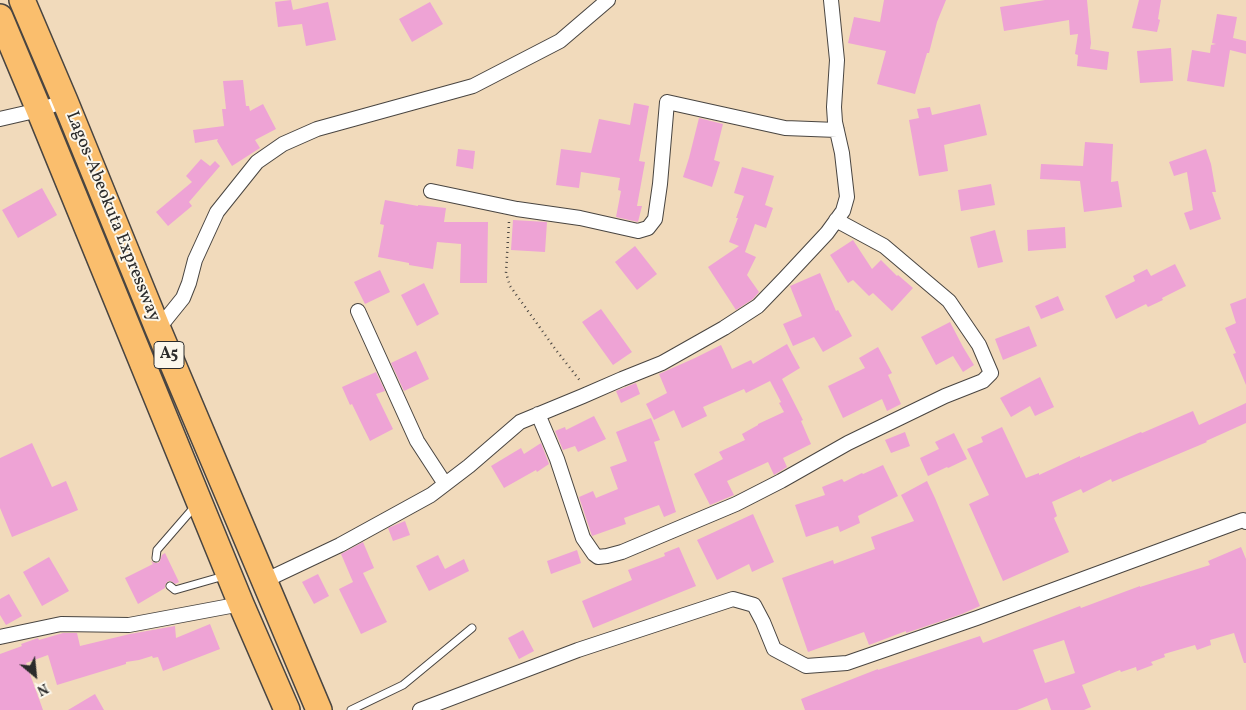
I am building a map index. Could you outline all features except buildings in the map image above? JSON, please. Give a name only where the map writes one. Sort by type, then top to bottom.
[{"type":"highway","name":"Lagos-Abeokuta Expressway","points":[[22,0],[318,710]]},
{"type":"highway","name":"Lagos-Abeokuta Expressway","points":[[0,18],[241,604],[287,710]]},
{"type":"street","points":[[158,329],[183,298],[195,260],[217,212],[258,162],[283,144],[317,129],[473,86],[560,41],[608,0]]},
{"type":"street","points":[[264,581],[340,545],[431,495],[520,422],[662,363],[724,328],[758,306],[827,233],[843,211],[846,197],[842,153],[834,107],[836,60],[831,0]]},
{"type":"street","points":[[0,119],[39,110],[65,101]]},
{"type":"street","points":[[431,191],[510,207],[580,218],[638,232],[648,228],[655,220],[660,184],[666,102],[785,128],[837,130]]},
{"type":"street","points":[[538,414],[557,459],[583,538],[598,557],[622,552],[736,504],[848,443],[945,396],[983,381],[991,373],[979,345],[949,301],[884,246],[836,220]]},
{"type":"street","points":[[358,311],[417,441],[445,484]]},
{"type":"street","points":[[420,710],[578,650],[733,599],[754,605],[764,622],[774,649],[806,666],[847,663],[977,618],[1243,520],[1246,522]]},
{"type":"street","points":[[0,637],[61,624],[129,625],[241,604]]},
{"type":"lane","points":[[156,558],[157,550],[200,502]]},
{"type":"lane","points":[[170,586],[175,590],[229,574]]},
{"type":"lane","points":[[352,710],[403,685],[472,628]]},
{"type":"path","points":[[510,207],[506,273],[510,286],[589,394]]}]
